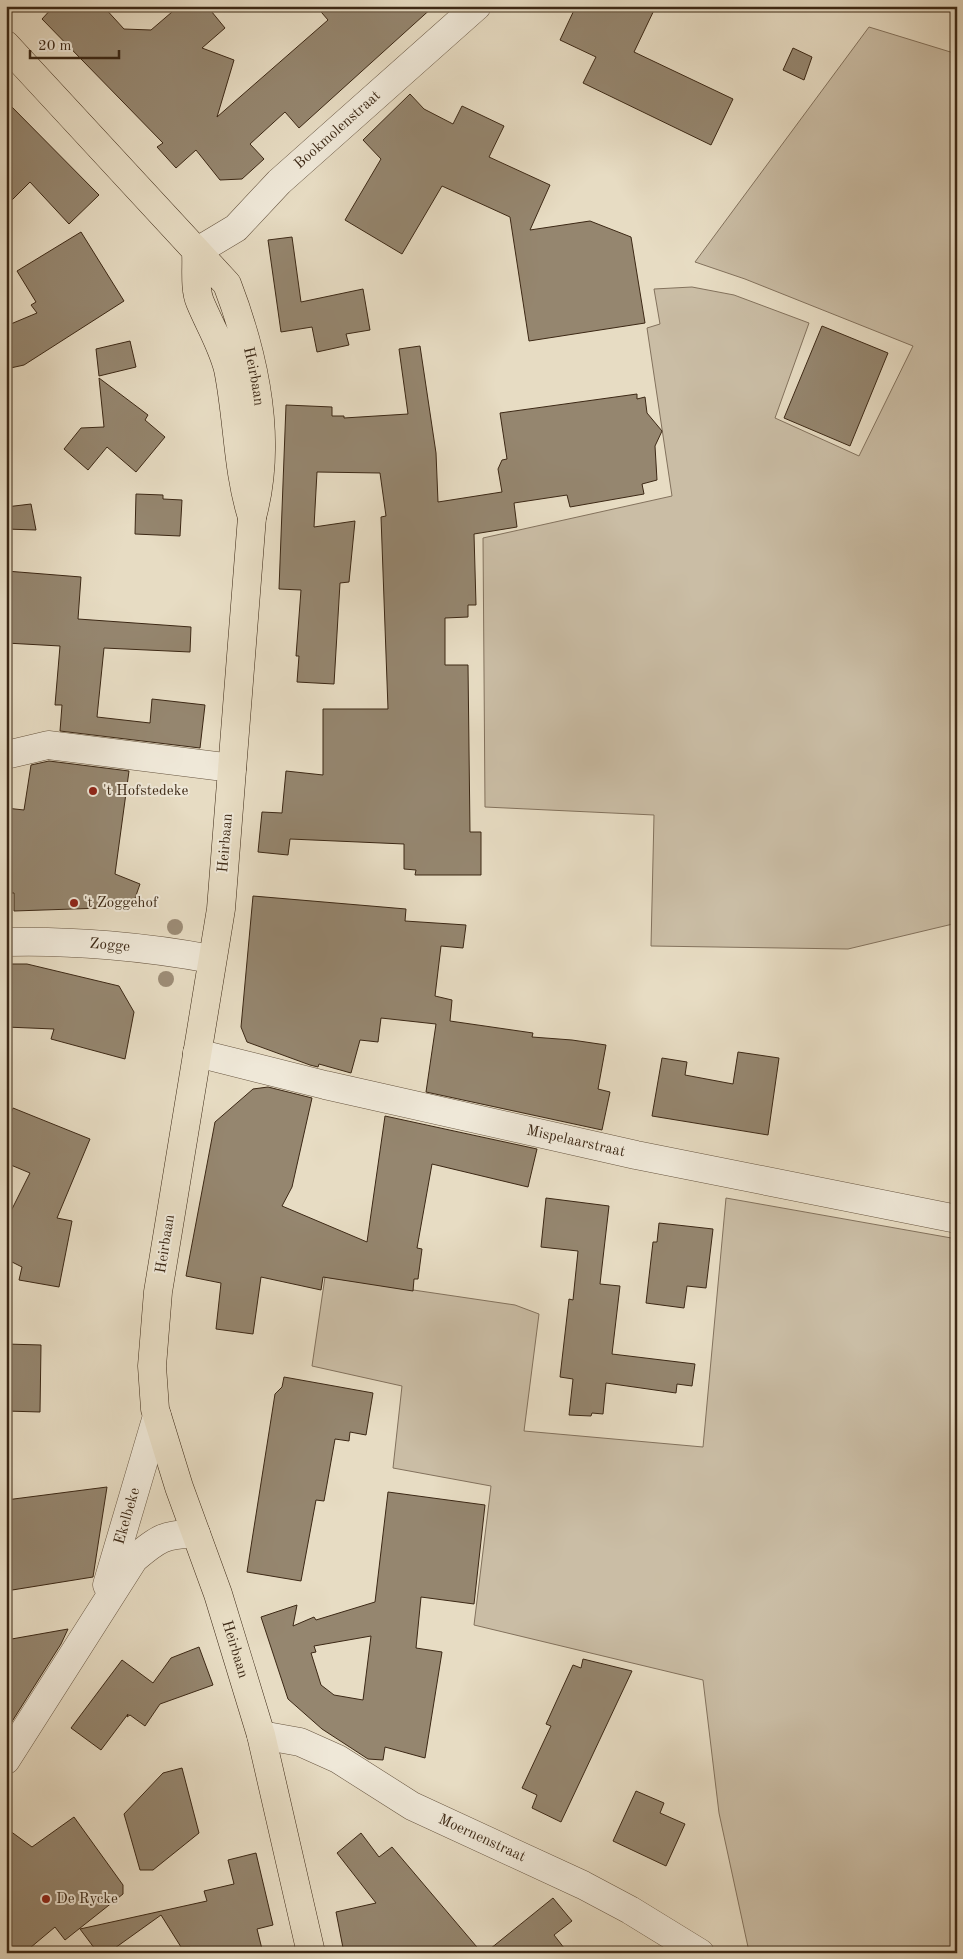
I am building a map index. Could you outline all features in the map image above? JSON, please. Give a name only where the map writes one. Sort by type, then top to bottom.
[{"type":"main road","points":[[6,46],[196,252]]},
{"type":"main road","name":"Heirbaan","points":[[196,252],[199,300],[215,333],[227,367],[238,430],[244,491],[252,517],[221,909],[211,959],[158,1292],[152,1366],[158,1416],[179,1487],[218,1594],[261,1735],[311,1953]]},
{"type":"street","name":"Bookmolenstraat","points":[[196,252],[236,228],[279,182],[477,6]]},
{"type":"street","points":[[6,754],[48,744],[232,768]]},
{"type":"street","name":"Zogge","points":[[6,942],[44,941],[185,954],[211,959]]},
{"type":"street","name":"Mispelaarstraat","points":[[197,1053],[335,1087],[636,1155],[957,1218]]},
{"type":"street","name":"Ekelbeke","points":[[98,1615],[158,1416]]},
{"type":"street","name":"Ekelbeke","points":[[6,1760],[134,1558],[150,1544],[173,1533],[196,1534]]},
{"type":"street","name":"Moernenstraat","points":[[261,1735],[300,1742],[338,1759],[412,1806],[583,1885],[700,1953]]},
{"type":"shaded area","points":[[869,27],[957,54],[957,923],[848,949],[651,946],[654,815],[485,807],[483,538],[672,496],[647,328],[660,324],[654,289],[692,287],[734,295],[809,323],[775,418],[859,456],[913,346],[745,279],[695,262]]},
{"type":"shaded area","points":[[726,1198],[957,1239],[957,1953],[752,1953],[748,1947],[719,1813],[703,1680],[474,1625],[491,1486],[393,1468],[402,1386],[312,1366],[325,1277],[515,1305],[539,1314],[524,1431],[703,1447]]},
{"type":"building","points":[[54,6],[103,6],[124,29],[151,30],[179,6],[207,6],[225,28],[202,48],[234,60],[217,117],[328,20],[316,6],[434,6],[299,128],[285,112],[250,144],[264,159],[242,179],[220,180],[196,150],[176,168],[157,147],[163,143],[42,19]]},
{"type":"building","points":[[576,6],[656,6],[634,52],[733,99],[711,145],[583,83],[596,57],[560,40]]},
{"type":"building","points":[[793,48],[812,57],[804,80],[783,70]]},
{"type":"building","points":[[410,94],[424,109],[453,124],[462,106],[504,126],[489,157],[550,185],[530,230],[590,221],[631,237],[645,323],[529,341],[510,217],[442,186],[402,254],[345,220],[381,159],[363,140]]},
{"type":"building","points":[[6,101],[99,195],[69,224],[30,182],[6,206]]},
{"type":"building","points":[[81,232],[124,301],[24,365],[6,369],[6,326],[37,313],[31,305],[36,302],[17,271]]},
{"type":"building","points":[[292,237],[301,302],[363,289],[370,330],[346,334],[349,345],[317,352],[312,327],[281,332],[268,240]]},
{"type":"building","points":[[822,326],[888,353],[850,446],[784,418]]},
{"type":"building","points":[[130,341],[136,367],[99,376],[96,349]]},
{"type":"building","points":[[420,346],[436,453],[438,502],[502,492],[498,469],[502,460],[507,459],[500,413],[637,394],[637,399],[645,397],[647,413],[662,431],[655,446],[657,480],[642,484],[644,494],[570,507],[567,495],[514,503],[517,527],[474,534],[476,605],[468,605],[468,617],[445,618],[445,665],[468,665],[470,832],[481,832],[481,875],[415,875],[416,870],[404,869],[404,844],[290,839],[288,855],[258,852],[262,812],[282,813],[286,771],[323,775],[323,709],[388,709],[381,517],[386,516],[380,473],[317,472],[314,527],[355,521],[349,582],[340,583],[334,684],[297,682],[299,656],[296,656],[301,590],[279,589],[286,405],[332,407],[332,416],[344,416],[344,418],[408,414],[399,349]]},
{"type":"building","points":[[99,378],[148,415],[145,420],[165,437],[136,472],[107,447],[88,470],[64,449],[81,428],[104,427]]},
{"type":"building","points":[[136,494],[163,495],[163,499],[182,500],[180,536],[135,534]]},
{"type":"building","points":[[31,504],[36,530],[6,529],[6,507]]},
{"type":"building","points":[[6,571],[81,577],[78,619],[191,627],[190,652],[104,648],[97,717],[150,723],[152,699],[205,705],[200,748],[60,731],[62,705],[55,705],[60,646],[6,643]]},
{"type":"building","points":[[49,761],[129,771],[115,874],[140,884],[132,907],[14,911],[14,893],[6,893],[6,808],[24,810],[31,765]]},
{"type":"building","points":[[253,896],[406,909],[405,921],[466,925],[463,948],[441,946],[435,996],[452,1000],[450,1021],[533,1033],[532,1037],[606,1045],[598,1089],[610,1092],[602,1130],[426,1092],[436,1024],[381,1018],[378,1042],[360,1040],[351,1073],[319,1064],[318,1067],[310,1065],[247,1042],[241,1027]]},
{"type":"building","points":[[6,964],[27,964],[119,986],[134,1012],[125,1059],[51,1039],[54,1029],[6,1027]]},
{"type":"building","points":[[738,1052],[779,1058],[768,1135],[652,1116],[662,1058],[687,1062],[685,1075],[733,1084]]},
{"type":"building","points":[[268,1087],[312,1098],[292,1187],[282,1206],[367,1242],[385,1116],[537,1149],[528,1187],[432,1164],[417,1248],[422,1249],[418,1279],[414,1279],[413,1291],[323,1277],[321,1290],[261,1277],[253,1334],[216,1329],[221,1283],[186,1276],[215,1122],[253,1089]]},
{"type":"building","points":[[13,1108],[90,1139],[57,1218],[72,1221],[59,1287],[19,1280],[22,1267],[6,1259],[6,1221],[30,1173],[6,1163],[6,1126]]},
{"type":"building","points":[[546,1198],[609,1206],[600,1284],[620,1286],[612,1354],[695,1364],[692,1386],[677,1384],[676,1393],[606,1383],[603,1414],[592,1413],[591,1416],[569,1415],[573,1379],[560,1377],[569,1299],[573,1300],[578,1251],[541,1247]]},
{"type":"building","points":[[659,1223],[713,1229],[706,1288],[687,1286],[684,1308],[646,1303],[653,1242],[657,1242]]},
{"type":"building","points":[[6,1344],[41,1345],[40,1412],[6,1411]]},
{"type":"building","points":[[284,1377],[373,1393],[366,1435],[350,1432],[349,1441],[335,1439],[324,1501],[316,1500],[301,1581],[247,1572],[275,1394],[282,1387]]},
{"type":"building","points":[[107,1487],[93,1577],[6,1591],[6,1500]]},
{"type":"building","points":[[388,1492],[485,1505],[474,1604],[421,1597],[416,1648],[442,1652],[425,1758],[385,1747],[383,1760],[368,1759],[322,1729],[288,1699],[261,1617],[297,1605],[293,1626],[314,1617],[316,1620],[375,1602]],"holes":[[[371,1636],[363,1700],[334,1695],[321,1685],[311,1653],[316,1652],[314,1646]]]},
{"type":"building","points":[[68,1629],[61,1644],[6,1731],[6,1640]]},
{"type":"building","points":[[199,1647],[213,1685],[160,1704],[145,1726],[130,1715],[127,1717],[128,1714],[101,1750],[71,1728],[122,1660],[153,1683],[171,1658]]},
{"type":"building","points":[[583,1659],[632,1671],[561,1822],[532,1808],[537,1795],[522,1788],[551,1726],[546,1724],[573,1665],[581,1668]]},
{"type":"building","points":[[182,1768],[199,1833],[153,1870],[140,1870],[124,1814],[163,1773]]},
{"type":"building","points":[[636,1791],[664,1803],[660,1813],[685,1824],[666,1866],[613,1841]]},
{"type":"building","points":[[74,1817],[123,1885],[123,1894],[65,1940],[55,1927],[24,1953],[6,1953],[6,1828],[32,1847]]},
{"type":"building","points":[[361,1833],[379,1857],[392,1847],[482,1953],[344,1953],[336,1912],[376,1903],[337,1853]]},
{"type":"building","points":[[256,1853],[273,1925],[257,1929],[263,1953],[191,1953],[190,1947],[181,1947],[161,1915],[108,1953],[98,1953],[80,1929],[207,1901],[204,1891],[234,1884],[228,1860]]},
{"type":"building","points":[[553,1898],[572,1921],[554,1935],[568,1953],[485,1953]]},
{"type":"place","name":"'t Hofstedeke","points":[[93,791]]},
{"type":"place","name":"'t Zoggehof","points":[[74,903]]},
{"type":"place","name":"De Rycke","points":[[46,1899]]}]
